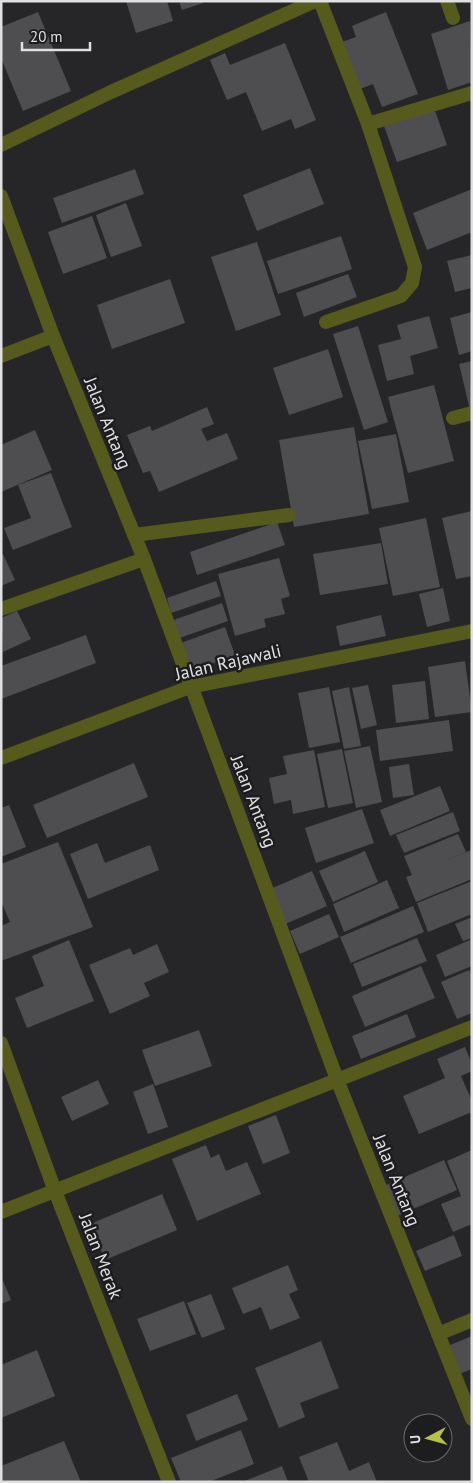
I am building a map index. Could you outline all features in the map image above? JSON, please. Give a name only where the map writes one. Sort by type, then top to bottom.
[{"type":"street","points":[[1,145],[112,92],[316,1]]},
{"type":"street","points":[[320,1],[368,124],[415,267],[415,274],[410,287],[401,296],[326,322]]},
{"type":"street","points":[[447,1],[453,18]]},
{"type":"street","points":[[368,124],[472,93]]},
{"type":"street","name":"Jalan Antang","points":[[1,196],[53,336],[144,560],[338,1082],[472,1419]]},
{"type":"street","points":[[1,356],[53,336]]},
{"type":"street","points":[[452,418],[472,413]]},
{"type":"street","points":[[134,536],[289,515]]},
{"type":"street","points":[[1,610],[144,560]]},
{"type":"street","name":"Jalan Rajawali","points":[[1,758],[190,687],[472,631]]},
{"type":"street","points":[[1,1212],[338,1082],[472,1027]]},
{"type":"street","name":"Jalan Merak","points":[[1,1043],[55,1191],[169,1482]]},
{"type":"street","points":[[438,1334],[472,1320]]},
{"type":"building","points":[[126,1],[167,1],[173,21],[136,33]]},
{"type":"building","points":[[179,1],[203,1],[203,3],[182,10]]},
{"type":"building","points":[[38,12],[71,91],[23,111],[1,58],[1,27]]},
{"type":"building","points":[[386,12],[418,94],[382,107],[373,84],[360,89],[342,42],[356,37],[352,26]]},
{"type":"building","points":[[470,21],[472,82],[448,90],[431,34]]},
{"type":"building","points":[[285,43],[316,120],[295,129],[291,119],[262,131],[246,92],[227,100],[210,60],[225,53],[230,65]]},
{"type":"building","points":[[434,108],[447,145],[397,162],[384,126]]},
{"type":"building","points":[[310,168],[324,204],[257,231],[243,195]]},
{"type":"building","points":[[135,169],[144,194],[62,223],[53,198]]},
{"type":"building","points":[[472,189],[472,232],[427,250],[413,213]]},
{"type":"building","points":[[126,203],[142,246],[111,257],[96,215]]},
{"type":"building","points":[[92,216],[107,258],[63,274],[48,232]]},
{"type":"building","points":[[341,236],[352,269],[278,294],[267,261]]},
{"type":"building","points":[[257,242],[281,315],[236,331],[211,257]]},
{"type":"building","points":[[472,255],[472,288],[455,292],[447,261]]},
{"type":"building","points":[[348,274],[357,297],[304,317],[296,293]]},
{"type":"building","points":[[170,279],[185,323],[112,349],[97,305]]},
{"type":"building","points":[[472,312],[472,351],[459,355],[450,318]]},
{"type":"building","points":[[429,316],[438,348],[410,356],[414,374],[387,381],[378,345],[401,339],[397,325]]},
{"type":"building","points":[[358,326],[388,422],[364,430],[333,334]]},
{"type":"building","points":[[328,349],[343,397],[289,415],[273,368]]},
{"type":"building","points":[[472,361],[472,409],[470,410],[459,364]]},
{"type":"building","points":[[434,385],[454,461],[408,473],[388,397]]},
{"type":"building","points":[[207,407],[214,424],[201,429],[207,441],[227,433],[238,459],[159,492],[150,471],[143,473],[127,435],[150,426],[152,431]]},
{"type":"building","points":[[354,427],[369,514],[294,527],[279,440]]},
{"type":"building","points":[[35,430],[52,470],[1,492],[1,445]]},
{"type":"building","points":[[396,434],[409,502],[372,509],[358,441]]},
{"type":"building","points":[[51,473],[72,527],[13,550],[4,528],[31,518],[18,485]]},
{"type":"building","points":[[472,511],[472,576],[456,579],[442,518]]},
{"type":"building","points":[[426,518],[440,587],[393,596],[379,528]]},
{"type":"building","points":[[277,522],[285,545],[197,575],[190,552]]},
{"type":"building","points":[[381,543],[388,584],[320,595],[313,554]]},
{"type":"building","points":[[3,554],[15,580],[1,586],[1,555]]},
{"type":"building","points":[[279,558],[290,596],[281,599],[285,614],[264,619],[266,627],[235,636],[218,574]]},
{"type":"building","points":[[216,581],[221,596],[171,613],[167,598]]},
{"type":"building","points":[[443,588],[450,621],[427,627],[419,594]]},
{"type":"building","points":[[222,603],[228,621],[174,640],[168,622]]},
{"type":"building","points":[[17,611],[31,639],[3,652],[1,618]]},
{"type":"building","points":[[381,615],[386,636],[340,646],[336,626]]},
{"type":"building","points":[[225,627],[235,655],[188,673],[178,644]]},
{"type":"building","points":[[86,635],[96,663],[1,699],[1,666]]},
{"type":"building","points":[[465,661],[472,712],[435,717],[428,667]]},
{"type":"building","points":[[425,681],[429,719],[396,723],[392,685]]},
{"type":"building","points":[[368,685],[377,725],[361,729],[352,688]]},
{"type":"building","points":[[329,687],[340,742],[309,748],[298,693]]},
{"type":"building","points":[[349,687],[361,746],[344,749],[332,691]]},
{"type":"building","points":[[449,720],[453,751],[380,761],[376,730]]},
{"type":"building","points":[[370,746],[382,802],[356,808],[344,751]]},
{"type":"building","points":[[342,749],[353,803],[328,808],[317,754]]},
{"type":"building","points":[[314,750],[325,807],[293,814],[291,800],[274,804],[269,778],[287,774],[283,756]]},
{"type":"building","points":[[134,763],[148,797],[47,838],[33,805]]},
{"type":"building","points":[[409,764],[414,795],[393,798],[389,767]]},
{"type":"building","points":[[440,786],[450,811],[390,836],[380,810]]},
{"type":"building","points":[[9,805],[26,847],[1,857],[1,808]]},
{"type":"building","points":[[362,809],[374,843],[316,863],[305,828]]},
{"type":"building","points":[[453,812],[460,831],[404,853],[396,835]]},
{"type":"building","points":[[458,834],[466,852],[440,862],[472,850],[472,879],[416,902],[406,877],[412,875],[404,856]]},
{"type":"building","points":[[58,842],[93,927],[1,961],[1,926],[10,922],[1,901],[1,864]]},
{"type":"building","points":[[97,843],[105,863],[150,845],[159,870],[88,899],[70,854]]},
{"type":"building","points":[[365,851],[378,882],[333,902],[319,871]]},
{"type":"building","points":[[312,871],[327,906],[283,925],[268,890]]},
{"type":"building","points":[[387,880],[399,908],[344,932],[333,904]]},
{"type":"building","points":[[472,881],[472,914],[428,932],[417,903]]},
{"type":"building","points":[[413,906],[424,932],[351,963],[340,937]]},
{"type":"building","points":[[329,914],[339,937],[300,954],[290,931]]},
{"type":"building","points":[[472,917],[472,938],[463,941],[455,924]]},
{"type":"building","points":[[417,938],[427,961],[362,987],[353,964]]},
{"type":"building","points":[[472,939],[472,966],[445,977],[436,955]]},
{"type":"building","points":[[69,940],[94,1001],[27,1028],[15,998],[44,986],[32,956]]},
{"type":"building","points":[[157,944],[169,972],[144,983],[150,996],[110,1014],[89,965],[130,948],[133,955]]},
{"type":"building","points":[[421,966],[435,998],[365,1027],[352,996]]},
{"type":"building","points":[[469,970],[472,976],[472,1013],[457,1019],[441,982]]},
{"type":"building","points":[[407,1014],[416,1037],[361,1059],[352,1036]]},
{"type":"building","points":[[199,1030],[212,1066],[155,1086],[142,1050]]},
{"type":"building","points":[[465,1047],[472,1064],[472,1071],[461,1076],[472,1101],[472,1112],[419,1134],[403,1096],[445,1078],[437,1059]]},
{"type":"building","points":[[98,1080],[109,1104],[72,1121],[61,1097]]},
{"type":"building","points":[[153,1084],[168,1127],[148,1134],[133,1092]]},
{"type":"building","points":[[276,1115],[290,1153],[263,1164],[248,1126]]},
{"type":"building","points":[[206,1145],[211,1158],[219,1154],[226,1171],[247,1162],[261,1194],[197,1221],[172,1159]]},
{"type":"building","points":[[472,1150],[472,1224],[453,1232],[441,1204],[461,1196],[447,1161]]},
{"type":"building","points":[[444,1160],[457,1190],[397,1216],[384,1186]]},
{"type":"building","points":[[162,1194],[177,1230],[105,1260],[90,1224]]},
{"type":"building","points":[[454,1235],[462,1256],[425,1271],[416,1251]]},
{"type":"building","points":[[288,1265],[298,1290],[289,1294],[300,1318],[270,1330],[261,1307],[243,1314],[232,1288]]},
{"type":"building","points":[[1,1276],[11,1300],[1,1304]]},
{"type":"building","points":[[211,1294],[225,1329],[202,1338],[187,1303]]},
{"type":"building","points":[[184,1301],[196,1334],[150,1351],[137,1319]]},
{"type":"building","points":[[472,1336],[472,1369],[459,1374],[448,1346]]},
{"type":"building","points":[[321,1341],[339,1388],[300,1403],[305,1417],[279,1428],[255,1368]]},
{"type":"building","points":[[37,1350],[55,1396],[1,1418],[1,1365]]},
{"type":"building","points":[[237,1394],[248,1420],[196,1441],[186,1415]]},
{"type":"building","points":[[241,1430],[254,1464],[209,1482],[181,1482],[171,1458]]},
{"type":"building","points":[[64,1441],[81,1482],[2,1482],[1,1466]]},
{"type":"building","points":[[337,1442],[349,1471],[369,1462],[377,1482],[309,1482],[299,1457]]},
{"type":"building","points":[[282,1466],[288,1482],[242,1482]]}]
